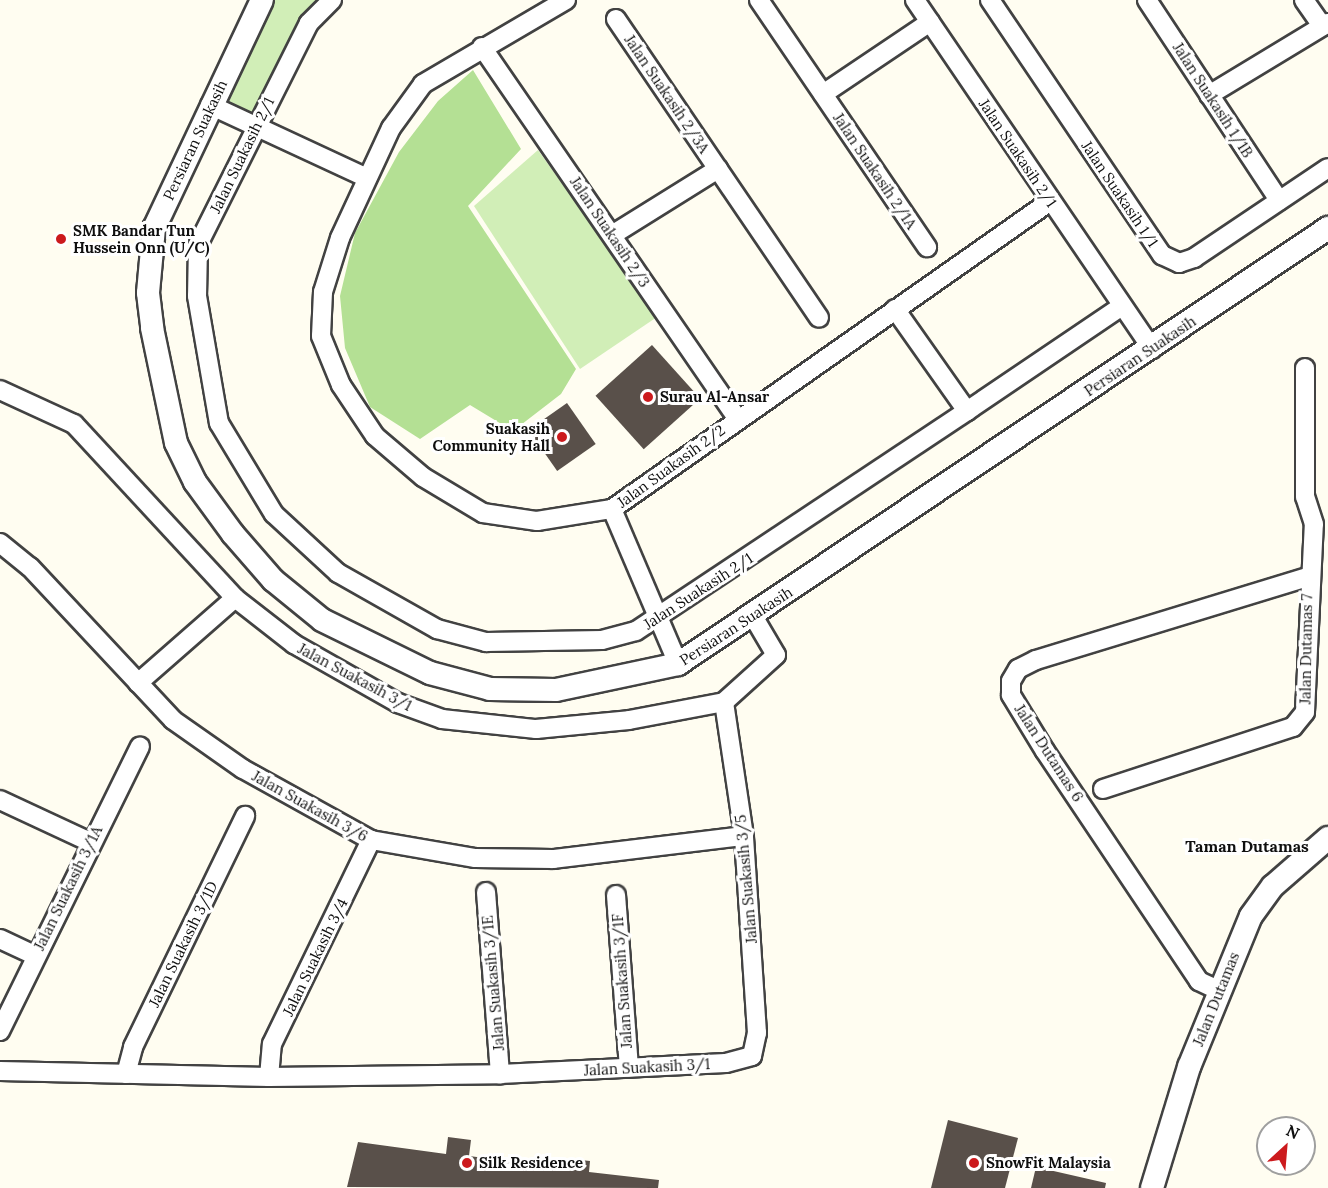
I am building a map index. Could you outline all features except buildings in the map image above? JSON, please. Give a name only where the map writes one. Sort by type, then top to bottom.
[{"type":"street","name":"Persiaran Suakasih","points":[[262,0],[210,105],[154,228],[148,292],[162,393],[176,442],[195,482],[234,534],[273,580],[322,620],[430,674],[490,689],[556,690],[678,664],[1152,349],[1328,228]]},
{"type":"street","name":"Jalan Suakasih 2/1","points":[[332,0],[309,23],[198,244],[197,296],[219,423],[274,514],[338,573],[437,629],[486,642],[602,640],[657,620],[1122,306]]},
{"type":"street","name":"Jalan Suakasih 2/2","points":[[566,0],[482,46],[423,84],[391,128],[367,178],[323,291],[321,336],[341,385],[375,436],[423,477],[483,513],[537,521],[612,508],[737,418],[1049,202]]},
{"type":"street","name":"Jalan Suakasih 2/1A","points":[[759,0],[927,247]]},
{"type":"street","name":"Jalan Suakasih 2/1","points":[[915,0],[1049,202],[1152,349]]},
{"type":"street","name":"Jalan Suakasih 1/1","points":[[990,0],[1162,255],[1179,263],[1194,258],[1328,168]]},
{"type":"street","name":"Jalan Suakasih 1/1B","points":[[1147,0],[1279,200]]},
{"type":"street","points":[[1209,95],[1325,25],[1304,0]]},
{"type":"street","name":"Jalan Suakasih 2/3A","points":[[616,19],[819,318]]},
{"type":"street","points":[[823,94],[930,22]]},
{"type":"street","name":"Jalan Suakasih 2/3","points":[[482,46],[737,418]]},
{"type":"street","points":[[210,105],[367,178]]},
{"type":"street","name":"Jalan Suakasih 2/3A","points":[[612,235],[718,169]]},
{"type":"street","points":[[895,309],[967,411]]},
{"type":"street","name":"Jalan Dutamas 7","points":[[1103,789],[1300,722],[1308,704],[1307,577],[1321,523],[1305,497],[1305,368]]},
{"type":"street","name":"Jalan Suakasih 3/1","points":[[0,390],[74,423],[235,598],[294,644],[398,703],[442,719],[536,729],[629,720],[723,702]]},
{"type":"street","points":[[612,508],[657,620],[678,664]]},
{"type":"street","name":"Jalan Suakasih 3/6","points":[[0,543],[30,567],[173,720],[243,769],[371,840],[475,858],[553,859],[744,836]]},
{"type":"street","name":"Jalan Dutamas 6","points":[[1218,990],[1199,981],[1045,751],[1011,695],[1011,681],[1018,669],[1036,660],[1307,577]]},
{"type":"street","points":[[138,683],[235,598]]},
{"type":"street","points":[[723,702],[776,655],[753,616]]},
{"type":"street","name":"Jalan Suakasih 3/5","points":[[723,702],[744,836],[757,1033],[752,1056]]},
{"type":"street","name":"Jalan Suakasih 3/1A","points":[[0,1031],[90,842],[140,747]]},
{"type":"street","points":[[0,800],[90,842]]},
{"type":"street","name":"Jalan Suakasih 3/1D","points":[[126,1074],[133,1047],[244,816]]},
{"type":"street","name":"Jalan Dutamas","points":[[1152,1188],[1218,990],[1251,916],[1273,886],[1328,838]]},
{"type":"street","name":"Jalan Suakasih 3/4","points":[[269,1077],[272,1044],[371,840]]},
{"type":"street","name":"Jalan Suakasih 3/1E","points":[[486,892],[501,1074]]},
{"type":"street","name":"Jalan Suakasih 3/1F","points":[[616,895],[629,1068]]},
{"type":"street","points":[[0,939],[35,955]]},
{"type":"street","name":"Jalan Suakasih 3/1","points":[[0,1071],[269,1077],[501,1074],[726,1063],[752,1056]]},
{"type":"green space","points":[[270,0],[320,0],[253,118],[220,101]]},
{"type":"green space","points":[[473,70],[521,149],[468,206],[576,369],[561,394],[513,431],[470,405],[420,439],[370,407],[345,348],[340,296],[355,233],[399,152],[438,101]]},
{"type":"green space","points":[[538,150],[657,317],[580,369],[474,206]]},
{"type":"place","name":"SMK Bandar Tun Hussein Onn (U/C)","points":[[61,239]]},
{"type":"place","name":"Surau Al-Ansar","points":[[648,397]]},
{"type":"place","name":"Suakasih Community Hall","points":[[562,437]]},
{"type":"place","name":"Silk Residence","points":[[467,1163]]},
{"type":"place","name":"SnowFit Malaysia","points":[[974,1163]]},
{"type":"district","name":"Taman Dutamas","points":[[1247,846]]}]
